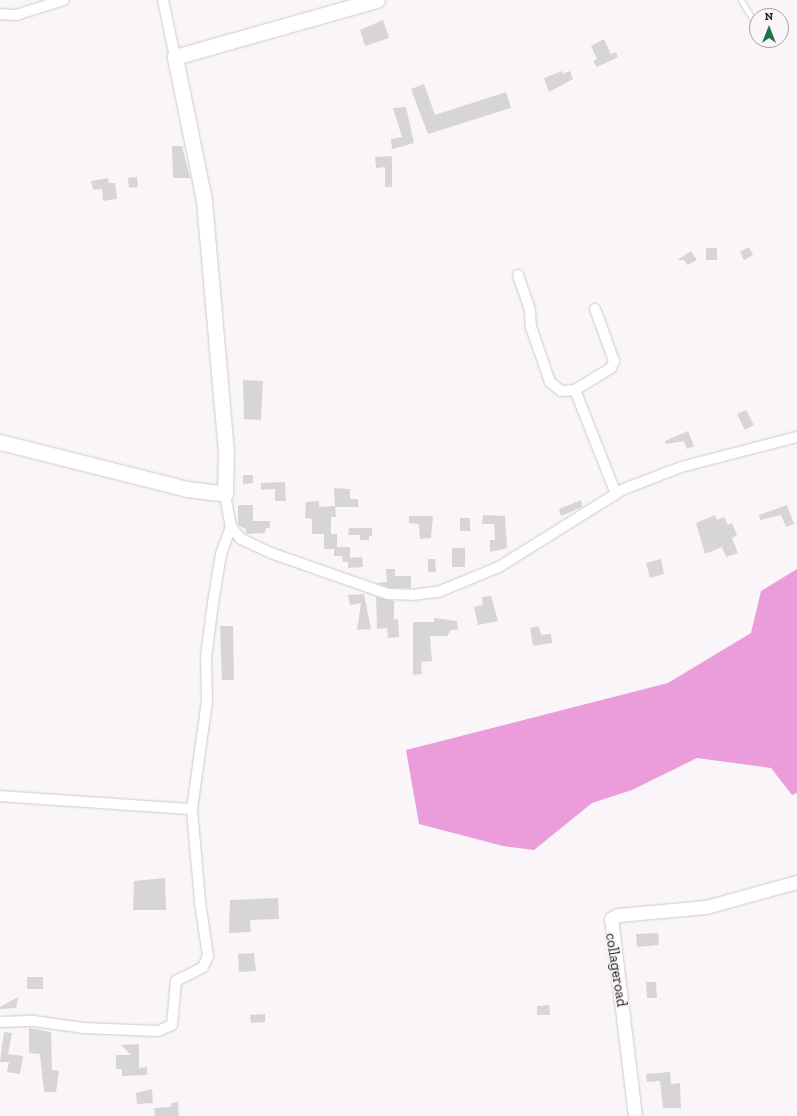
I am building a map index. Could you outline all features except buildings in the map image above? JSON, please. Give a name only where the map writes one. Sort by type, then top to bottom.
[{"type":"main road","points":[[0,442],[187,489],[225,494],[226,452],[204,200],[175,57],[377,0]]},
{"type":"street","points":[[0,14],[16,15],[64,0]]},
{"type":"street","points":[[163,0],[175,57]]},
{"type":"street","points":[[518,275],[530,310],[531,327],[550,382],[561,391],[575,390],[611,368],[614,361],[595,309]]},
{"type":"street","points":[[575,390],[616,494]]},
{"type":"street","points":[[225,494],[231,527],[241,539],[271,553],[388,594],[412,595],[438,592],[499,567],[616,494],[681,466],[797,437]]},
{"type":"street","points":[[0,1022],[34,1021],[83,1028],[158,1031],[172,1025],[176,981],[203,967],[208,956],[200,902],[192,809],[207,700],[206,658],[212,611],[221,554],[231,527]]},
{"type":"street","points":[[0,796],[192,809]]},
{"type":"street","name":"collageroad","points":[[635,1116],[611,920],[618,915],[706,907],[797,882]]},
{"type":"lane","points":[[741,0],[749,14]]},
{"type":"shaded area","points":[[797,569],[797,793],[792,795],[771,768],[697,758],[632,790],[592,803],[534,850],[503,846],[419,824],[406,750],[668,683],[751,633],[761,591]]}]
